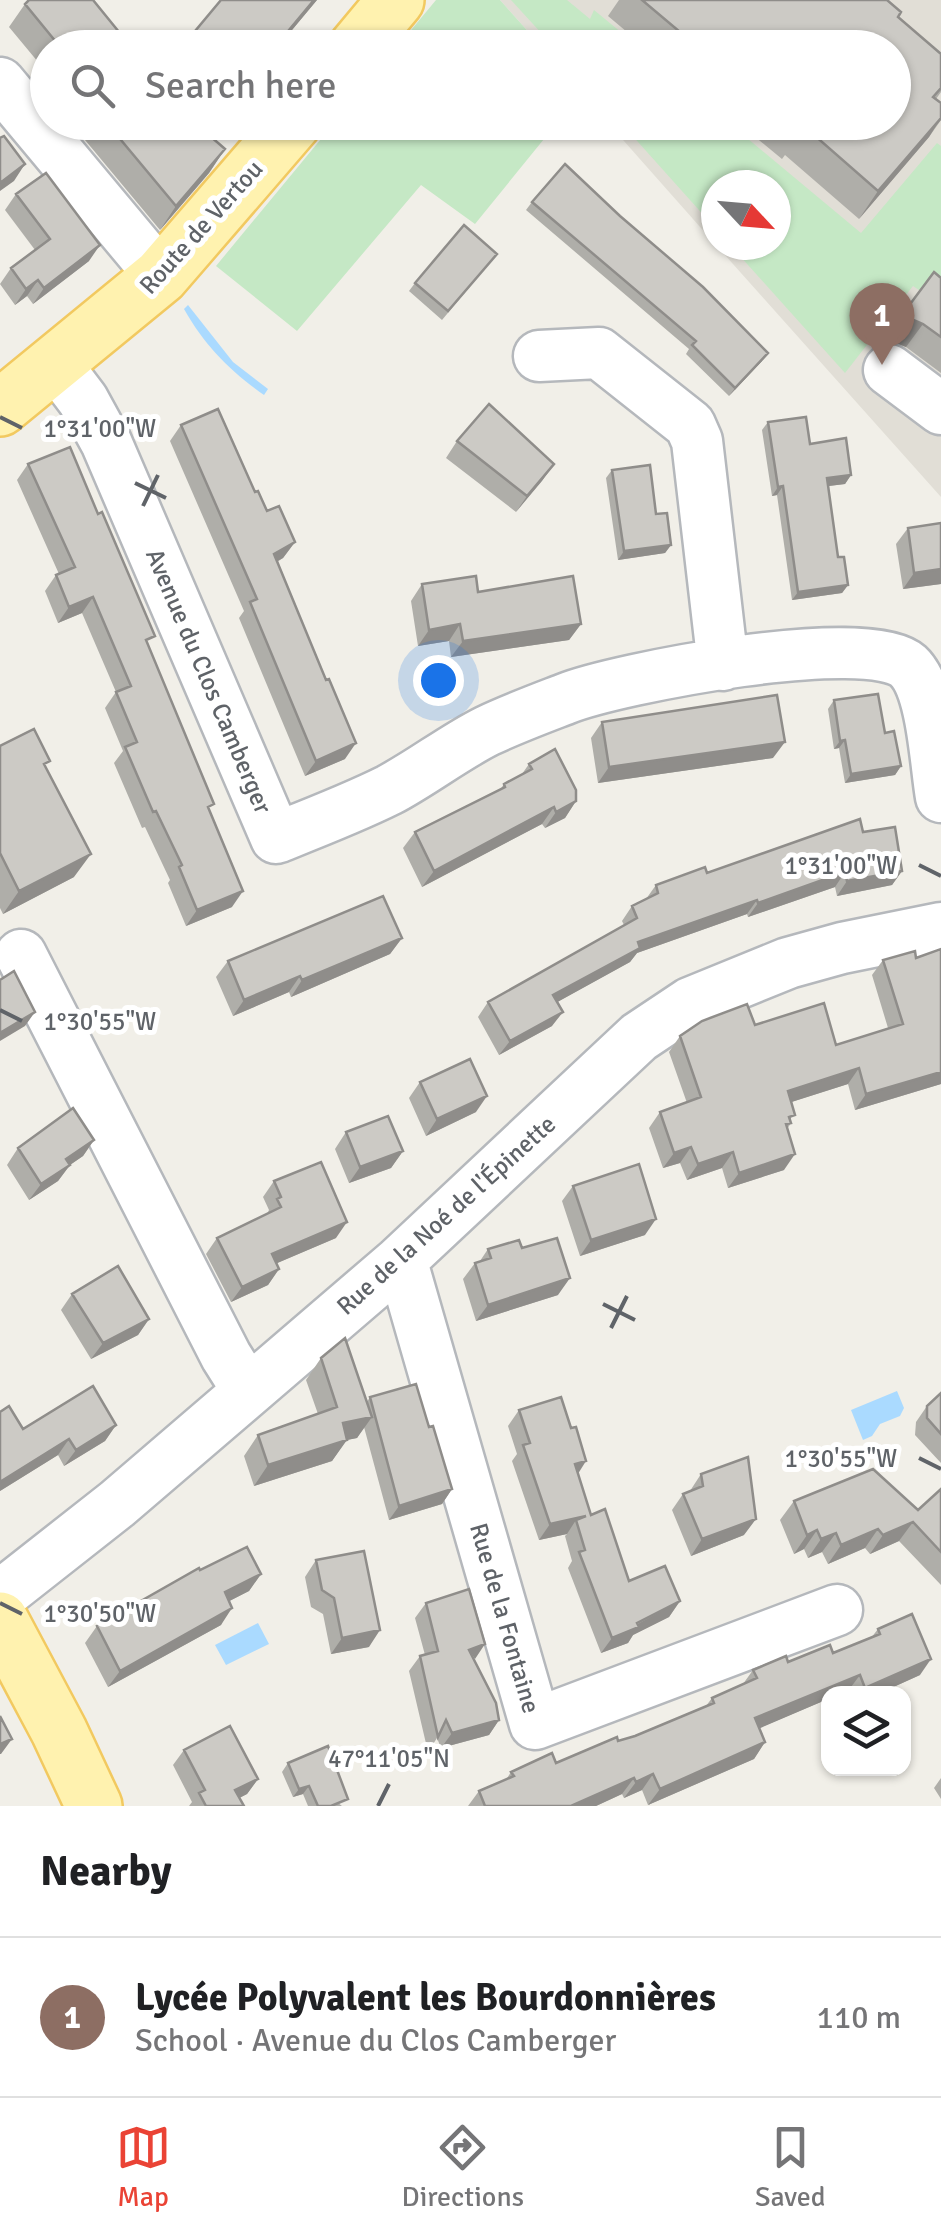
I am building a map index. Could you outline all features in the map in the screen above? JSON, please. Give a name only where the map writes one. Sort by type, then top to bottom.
[{"type":"main road","points":[[371,30],[396,0]]},
{"type":"main road","name":"Route de Vertou","points":[[0,408],[160,276],[278,140]]},
{"type":"main road","points":[[0,1620],[60,1731],[94,1806]]},
{"type":"street","points":[[0,83],[30,119]]},
{"type":"street","points":[[47,140],[160,276]]},
{"type":"street","points":[[539,356],[599,353],[690,426],[697,442],[723,665]]},
{"type":"street","name":"Avenue du Clos Camberger","points":[[56,364],[83,400],[106,442],[276,838],[389,790],[485,732],[570,697],[610,686],[812,652],[870,652],[906,664],[919,679],[924,695],[941,797]]},
{"type":"street","points":[[888,370],[941,409]]},
{"type":"street","name":"Rue de la Noé de l'Épinette","points":[[0,1596],[117,1504],[399,1262],[639,1037],[690,1003],[788,963],[941,928]]},
{"type":"street","points":[[21,955],[217,1338],[248,1391]]},
{"type":"street","name":"Rue de la Fontaine","points":[[399,1262],[536,1724],[837,1610]]},
{"type":"shaded area","points":[[500,0],[941,0],[941,497],[729,260],[791,260],[791,170],[701,170],[701,228],[623,140],[911,140],[911,30],[527,30]]},
{"type":"green space","points":[[436,0],[500,0],[527,30],[411,30]]},
{"type":"green space","points":[[511,0],[567,0],[590,19],[594,10],[618,30],[538,30]]},
{"type":"green space","points":[[320,140],[543,140],[475,224],[421,185],[297,331],[216,266]]},
{"type":"green space","points":[[636,140],[749,140],[785,170],[701,170],[701,212]]},
{"type":"green space","points":[[937,143],[941,146],[941,305],[913,286],[845,373],[743,260],[791,260],[791,175],[861,233]]},
{"type":"water","points":[[188,305],[233,362],[268,389],[264,395],[210,346],[184,309]]},
{"type":"water","points":[[897,1391],[904,1408],[900,1416],[880,1424],[872,1436],[863,1440],[851,1410]]},
{"type":"water","points":[[258,1623],[269,1644],[226,1665],[215,1645]]},
{"type":"building","points":[[29,0],[93,0],[117,30],[46,30],[25,4]]},
{"type":"building","points":[[221,0],[314,0],[289,30],[196,30]]},
{"type":"building","points":[[642,0],[887,0],[901,12],[898,17],[941,54],[941,88],[933,97],[941,103],[941,118],[878,191],[820,140],[911,140],[911,30],[678,30]]},
{"type":"building","points":[[4,136],[25,164],[0,183],[0,138]]},
{"type":"building","points":[[121,140],[215,140],[225,149],[176,206]]},
{"type":"building","points":[[565,164],[703,287],[768,353],[735,388],[692,345],[696,341],[532,202]]},
{"type":"building","points":[[46,173],[100,245],[44,288],[38,280],[26,289],[11,268],[50,239],[16,194]]},
{"type":"building","points":[[464,225],[497,254],[448,311],[415,283]]},
{"type":"building","points":[[934,272],[941,278],[941,337],[902,315]]},
{"type":"building","points":[[489,404],[554,464],[527,496],[457,441]]},
{"type":"building","points":[[218,409],[255,492],[258,491],[267,511],[279,506],[295,542],[274,554],[356,743],[316,761],[250,602],[257,599],[181,425]]},
{"type":"building","points":[[806,417],[810,444],[846,438],[851,475],[827,478],[838,557],[844,557],[848,585],[798,592],[783,486],[778,487],[768,422]]},
{"type":"building","points":[[70,447],[155,636],[146,640],[214,804],[208,807],[243,891],[197,910],[179,867],[182,865],[156,811],[153,812],[125,747],[137,742],[116,692],[131,686],[93,597],[69,607],[56,575],[75,567],[28,464]]},
{"type":"building","points":[[650,465],[656,514],[667,513],[671,545],[624,551],[612,470]]},
{"type":"building","points":[[941,523],[941,569],[914,573],[908,528]]},
{"type":"building","points":[[476,576],[478,592],[573,576],[581,624],[463,641],[460,624],[429,630],[422,584]]},
{"type":"building","points":[[878,694],[885,733],[894,731],[901,766],[851,774],[845,740],[840,741],[834,700]]},
{"type":"building","points":[[777,695],[785,742],[609,767],[602,722]]},
{"type":"building","points":[[34,729],[50,761],[44,764],[91,854],[19,891],[0,853],[0,746]]},
{"type":"building","points":[[555,749],[576,790],[576,801],[556,812],[554,807],[434,871],[415,832],[505,787],[504,784],[532,769],[529,764]]},
{"type":"building","points":[[860,819],[863,832],[895,827],[902,871],[847,881],[845,872],[638,942],[640,948],[553,995],[563,1012],[510,1041],[488,1002],[637,918],[632,906],[658,893],[656,885],[705,867],[707,873]]},
{"type":"building","points":[[383,896],[402,938],[244,1000],[228,961]]},
{"type":"building","points":[[941,949],[941,1072],[866,1094],[859,1068],[788,1091],[795,1115],[786,1124],[795,1154],[739,1173],[733,1152],[698,1164],[691,1147],[674,1153],[660,1112],[701,1097],[680,1036],[702,1021],[747,1004],[755,1025],[824,1003],[836,1045],[903,1024],[883,960],[915,951],[916,958]]},
{"type":"building","points":[[14,971],[35,1012],[0,1033],[0,980]]},
{"type":"building","points":[[470,1059],[487,1096],[437,1119],[420,1082]]},
{"type":"building","points":[[73,1108],[94,1140],[66,1159],[70,1165],[41,1184],[18,1148]]},
{"type":"building","points":[[388,1116],[403,1151],[360,1167],[346,1132]]},
{"type":"building","points":[[321,1162],[347,1222],[272,1254],[279,1269],[242,1287],[217,1238],[281,1207],[274,1181]]},
{"type":"building","points":[[639,1164],[656,1219],[591,1240],[573,1186]]},
{"type":"building","points":[[557,1238],[570,1278],[488,1305],[475,1263],[491,1258],[488,1249],[519,1240],[522,1248]]},
{"type":"building","points":[[118,1266],[149,1319],[103,1343],[72,1294]]},
{"type":"building","points":[[345,1338],[372,1417],[343,1423],[347,1440],[268,1465],[258,1435],[337,1407],[321,1358]]},
{"type":"building","points":[[416,1384],[452,1489],[399,1506],[370,1397]]},
{"type":"building","points":[[93,1386],[116,1425],[76,1450],[69,1439],[0,1482],[0,1412],[9,1406],[23,1429]]},
{"type":"building","points":[[941,1393],[941,1434],[927,1418],[927,1406]]},
{"type":"building","points":[[561,1397],[571,1428],[576,1427],[586,1461],[575,1464],[591,1515],[605,1509],[629,1581],[665,1566],[680,1601],[637,1623],[639,1627],[612,1638],[579,1552],[585,1550],[576,1520],[586,1516],[550,1524],[523,1445],[530,1443],[519,1410]]},
{"type":"building","points":[[748,1457],[756,1519],[702,1539],[683,1494],[703,1486],[701,1474]]},
{"type":"building","points":[[873,1469],[918,1510],[941,1489],[941,1552],[913,1522],[883,1535],[878,1529],[841,1545],[836,1533],[821,1539],[817,1530],[807,1535],[794,1501]]},
{"type":"building","points":[[247,1547],[261,1574],[225,1592],[232,1608],[120,1671],[97,1626],[199,1568]]},
{"type":"building","points":[[364,1551],[380,1630],[342,1638],[334,1598],[322,1590],[316,1560]]},
{"type":"building","points":[[469,1589],[485,1644],[469,1650],[496,1703],[499,1720],[452,1733],[446,1720],[438,1737],[420,1656],[438,1651],[426,1603]]},
{"type":"building","points":[[912,1614],[931,1659],[870,1686],[864,1686],[860,1675],[833,1686],[821,1686],[821,1691],[755,1718],[765,1742],[660,1789],[653,1774],[636,1782],[634,1778],[571,1806],[485,1806],[479,1791],[552,1753],[556,1763],[617,1737],[618,1741],[635,1736],[714,1703],[712,1698],[757,1678],[753,1670],[786,1656],[788,1662],[830,1645],[833,1653],[880,1634],[878,1629]]},
{"type":"building","points":[[0,1716],[12,1739],[0,1744]]},
{"type":"building","points":[[230,1726],[258,1779],[235,1790],[244,1806],[206,1806],[199,1793],[205,1790],[184,1750]]},
{"type":"building","points":[[328,1746],[348,1799],[318,1806],[309,1786],[299,1789],[288,1763]]},
{"type":"place","name":"Lycée Polyvalent les Bourdonnières","points":[[882,365]]}]
